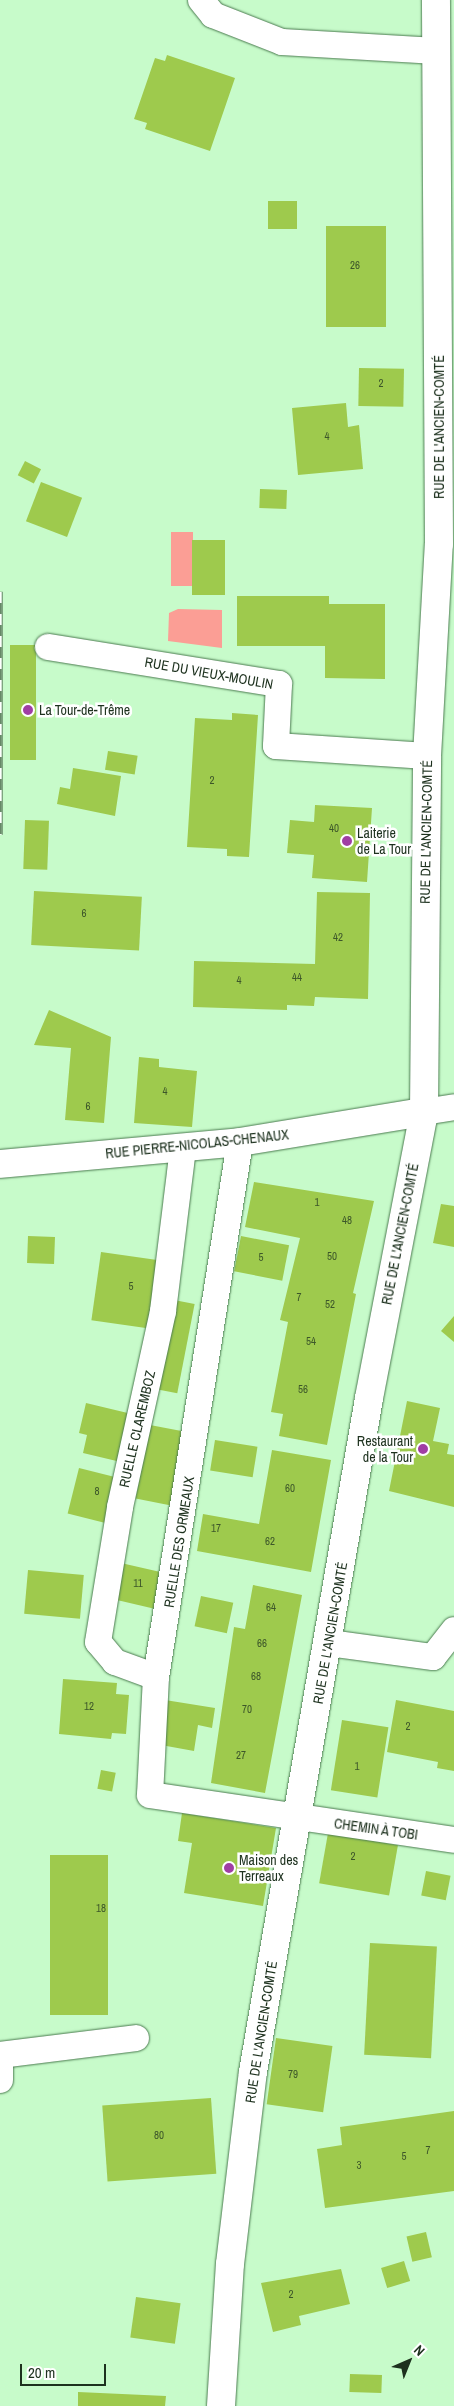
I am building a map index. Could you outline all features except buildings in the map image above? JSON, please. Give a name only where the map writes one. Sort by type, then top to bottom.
[{"type":"main road","name":"RUE DE L'ANCIEN-COMTÉ","points":[[221,2406],[230,2264],[253,2072],[329,1643],[369,1398],[424,1112],[427,756],[447,544],[446,380],[436,0]]},
{"type":"main road","name":"RUE PIERRE-NICOLAS-CHENAUX","points":[[0,1164],[240,1142],[424,1112]]},
{"type":"street","points":[[201,0],[213,15],[282,42],[437,51]]},
{"type":"street","name":"RUE DU VIEUX-MOULIN","points":[[48,647],[279,684],[276,746],[427,756]]},
{"type":"street","points":[[424,1112],[454,1107]]},
{"type":"street","name":"RUELLE DES ORMEAUX","points":[[240,1142],[156,1677],[150,1795],[298,1818]]},
{"type":"street","name":"RUELLE CLAREMBOZ","points":[[156,1677],[115,1662],[98,1642],[120,1507],[164,1311],[183,1147]]},
{"type":"street","points":[[329,1643],[433,1657],[454,1630]]},
{"type":"street","name":"CHEMIN À TOBI","points":[[298,1818],[454,1840]]},
{"type":"street","points":[[0,2080],[0,2055],[136,2038]]},
{"type":"shaded area","points":[[171,532],[193,532],[193,586],[171,586]]},
{"type":"shaded area","points":[[178,609],[222,610],[222,648],[168,641],[169,613]]},
{"type":"railway","points":[[0,592],[0,835]]},
{"type":"place","name":"La Tour-de-Trême","points":[[28,710]]},
{"type":"place","name":"Laiterie de La Tour","points":[[347,841]]},
{"type":"place","name":"Restaurant de la Tour","points":[[423,1449]]},
{"type":"place","name":"Maison des Terreaux","points":[[229,1868]]}]
